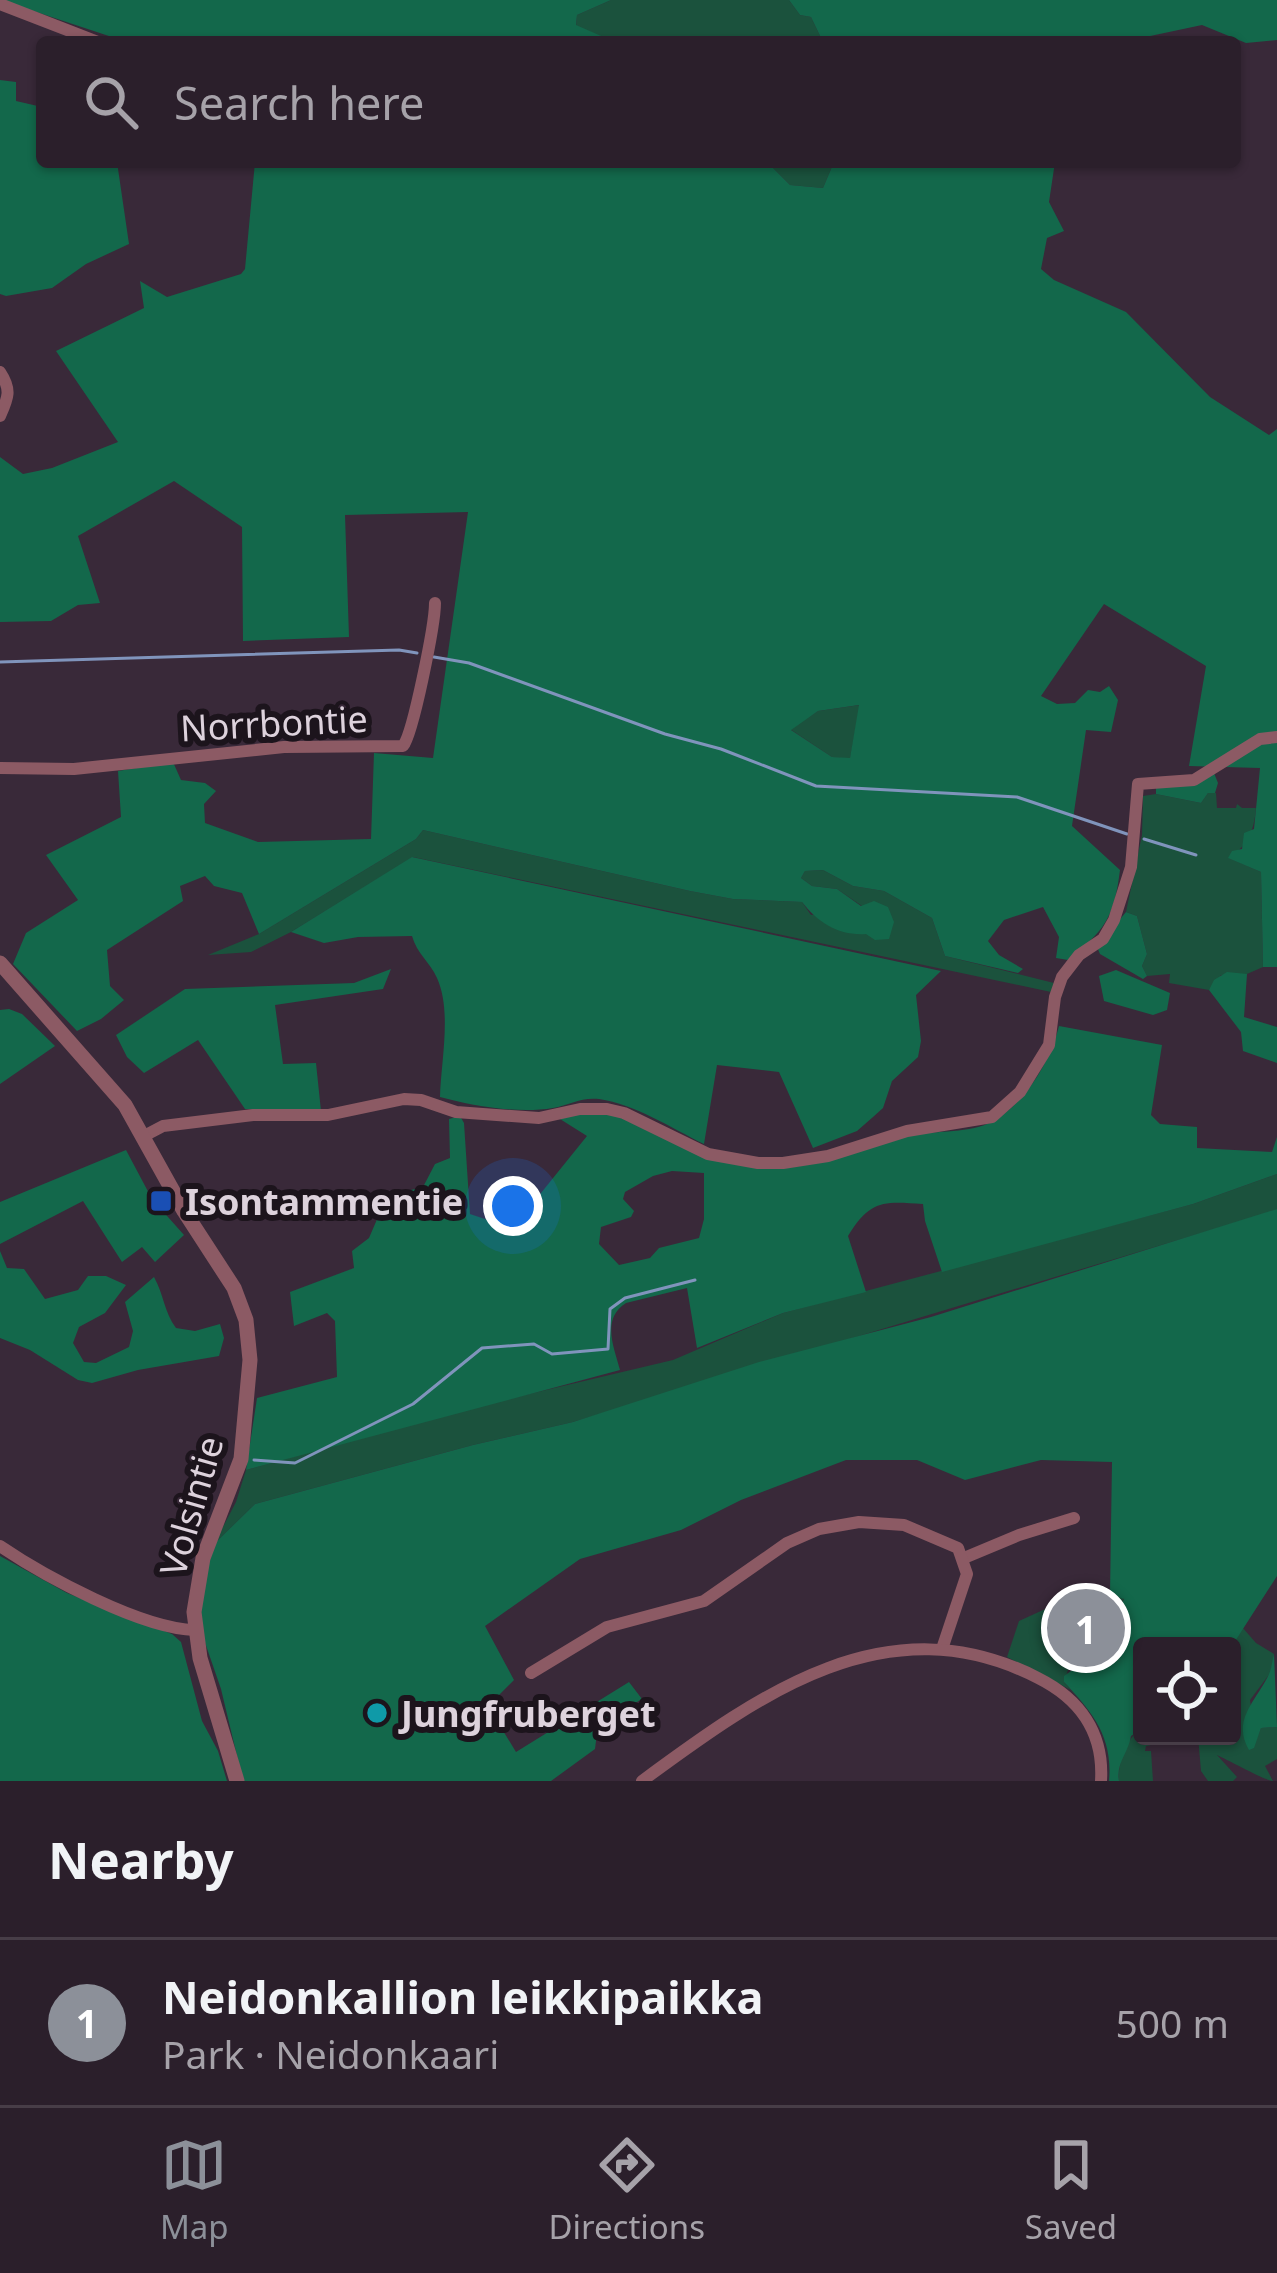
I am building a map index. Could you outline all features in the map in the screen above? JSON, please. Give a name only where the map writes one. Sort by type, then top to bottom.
[{"type":"street","points":[[0,4],[83,36]]},
{"type":"street","points":[[0,372],[9,389],[0,416]]},
{"type":"street","name":"Norrbontie","points":[[0,768],[74,769],[284,747],[403,746],[412,736],[435,603]]},
{"type":"street","points":[[144,1136],[163,1126],[253,1115],[328,1115],[387,1100],[421,1100],[457,1112],[539,1118],[607,1108],[708,1154],[783,1163],[806,1161],[908,1131],[992,1118],[1029,1081],[1049,1045],[1062,977],[1079,955],[1103,939],[1114,920],[1131,867],[1138,784],[1194,780],[1260,740],[1277,737]]},
{"type":"street","name":"Volsintie","points":[[0,963],[105,1078],[144,1136],[184,1211],[234,1288],[250,1340],[241,1459],[203,1558],[195,1596],[195,1630],[237,1781]]},
{"type":"street","points":[[964,1558],[1074,1518]]},
{"type":"street","points":[[531,1673],[608,1627],[704,1600],[785,1544],[819,1529],[859,1522],[904,1525],[947,1540],[964,1558],[966,1581],[942,1649]]},
{"type":"street","points":[[0,1546],[108,1603],[178,1629],[195,1630]]},
{"type":"street","points":[[642,1781],[746,1706],[816,1671],[879,1653],[942,1649],[1021,1669],[1069,1696],[1093,1730],[1101,1757],[1101,1781]]},
{"type":"green space","points":[[0,0],[611,0],[577,15],[576,25],[601,36],[109,36]]},
{"type":"green space","points":[[611,0],[789,0],[800,15],[811,17],[820,36],[600,36],[576,26],[577,15]]},
{"type":"green space","points":[[789,0],[1277,0],[1277,40],[1246,43],[1241,36],[1202,25],[1150,36],[820,36],[811,17],[800,15]]},
{"type":"green space","points":[[0,80],[16,82],[16,101],[36,106],[36,168],[118,168],[129,244],[86,264],[52,288],[0,294]]},
{"type":"green space","points":[[254,168],[773,168],[790,185],[823,188],[831,168],[1054,168],[1049,202],[1064,231],[1047,238],[1041,269],[1054,280],[1126,312],[1210,397],[1269,435],[1277,429],[1277,967],[1263,967],[1261,872],[1228,858],[1232,851],[1242,849],[1244,833],[1254,829],[1260,768],[1189,766],[1206,666],[1104,604],[1041,696],[1057,704],[1075,703],[1088,690],[1100,692],[1109,686],[1118,700],[1111,732],[1086,730],[1072,826],[1120,870],[1118,886],[1106,922],[1068,960],[1056,958],[1059,937],[1043,907],[1004,920],[988,941],[999,955],[1023,969],[1018,973],[945,956],[932,918],[884,891],[853,886],[823,870],[805,871],[801,878],[812,886],[837,889],[861,906],[874,901],[888,907],[894,922],[889,939],[839,930],[822,922],[802,902],[733,899],[690,891],[423,830],[416,839],[259,934],[242,893],[214,886],[205,876],[180,886],[183,901],[107,950],[110,986],[124,1000],[77,1031],[13,964],[26,933],[78,900],[46,855],[121,817],[118,771],[173,762],[181,780],[205,783],[216,791],[204,804],[205,823],[258,842],[371,839],[374,753],[433,758],[468,512],[345,515],[349,637],[243,641],[242,527],[174,481],[78,536],[100,603],[78,605],[51,621],[0,622],[0,457],[23,474],[118,442],[56,351],[144,308],[140,281],[167,297],[241,274]],"holes":[[[859,705],[850,758],[832,757],[791,730],[818,711]]]},
{"type":"green space","points":[[773,168],[831,168],[823,188],[790,185]]},
{"type":"green space","points":[[860,705],[850,759],[832,757],[790,729],[818,711]]},
{"type":"green space","points":[[1214,773],[1215,793],[1208,793],[1201,803],[1156,794],[1156,787]]},
{"type":"green space","points":[[1208,793],[1216,793],[1217,808],[1236,808],[1237,804],[1256,808],[1249,837],[1229,858],[1261,872],[1263,967],[1247,974],[1221,975],[1209,990],[1169,983],[1170,974],[1147,976],[1142,966],[1147,954],[1137,916],[1126,912],[1142,835],[1143,796],[1201,803]]},
{"type":"green space","points":[[423,830],[690,891],[733,899],[802,902],[811,915],[862,906],[837,889],[812,886],[801,878],[805,871],[823,870],[853,886],[884,891],[932,918],[945,956],[1054,983],[1051,992],[413,857],[251,952],[208,955],[259,934],[416,839]]},
{"type":"green space","points":[[412,857],[941,971],[916,995],[918,1057],[892,1081],[883,1108],[857,1131],[813,1148],[779,1072],[717,1065],[704,1144],[639,1111],[599,1099],[525,1110],[440,1097],[445,1021],[441,991],[412,936],[324,943],[291,932]]},
{"type":"green space","points":[[1126,912],[1137,916],[1147,954],[1143,979],[1100,954],[1097,947]]},
{"type":"green space","points":[[391,969],[383,989],[275,1005],[283,1064],[316,1063],[321,1111],[245,1109],[198,1040],[144,1073],[127,1057],[116,1035],[185,989],[354,983]]},
{"type":"green space","points":[[1116,970],[1170,993],[1167,1010],[1153,1015],[1104,1001],[1099,976]]},
{"type":"green space","points":[[1227,972],[1247,974],[1244,1017],[1277,1027],[1277,1063],[1243,1051],[1241,1032],[1209,990]]},
{"type":"green space","points":[[0,1010],[22,1014],[55,1046],[0,1084]]},
{"type":"green space","points":[[1059,1026],[1162,1045],[1151,1115],[1160,1124],[1197,1127],[1197,1148],[1272,1152],[1277,1137],[1277,1174],[1193,1204],[942,1272],[923,1204],[879,1205],[863,1215],[848,1236],[866,1292],[783,1313],[697,1348],[687,1288],[626,1303],[612,1325],[620,1370],[246,1470],[257,1398],[337,1377],[335,1321],[327,1313],[294,1326],[290,1292],[354,1268],[352,1251],[369,1238],[387,1196],[423,1187],[435,1164],[450,1158],[449,1119],[460,1116],[464,1123],[470,1214],[497,1223],[524,1214],[587,1136],[560,1119],[611,1115],[736,1162],[800,1166],[893,1139],[964,1130],[993,1121],[1026,1092]],"holes":[[[672,1171],[704,1173],[699,1238],[619,1265],[599,1244],[601,1227],[631,1217],[634,1211],[623,1199],[625,1192]]]},
{"type":"green space","points":[[126,1150],[152,1199],[184,1235],[155,1262],[142,1247],[122,1262],[83,1201],[0,1244],[0,1202]]},
{"type":"green space","points":[[1277,1174],[1277,1209],[1271,1212],[573,1422],[255,1504],[214,1544],[246,1470],[453,1412],[673,1360],[783,1313],[1193,1204]]},
{"type":"green space","points":[[1277,1209],[1277,1576],[1238,1637],[1133,1637],[1133,1735],[1119,1768],[1119,1781],[1109,1781],[1104,1738],[1064,1682],[1064,1676],[1082,1663],[1095,1661],[1124,1599],[1110,1594],[1112,1462],[1041,1460],[965,1480],[917,1460],[846,1460],[741,1500],[681,1530],[580,1559],[485,1626],[514,1680],[488,1706],[516,1752],[629,1682],[642,1699],[598,1725],[595,1749],[551,1781],[243,1781],[221,1689],[201,1631],[199,1601],[214,1544],[255,1504],[573,1422],[759,1362],[931,1317]]},
{"type":"green space","points":[[0,1251],[7,1268],[24,1269],[45,1299],[78,1290],[88,1276],[106,1276],[126,1285],[105,1313],[79,1327],[73,1343],[84,1362],[96,1363],[129,1347],[133,1331],[125,1302],[154,1277],[176,1328],[195,1331],[220,1324],[224,1338],[219,1356],[92,1383],[78,1380],[30,1350],[0,1338]]},
{"type":"green space","points":[[0,1556],[67,1593],[172,1634],[181,1642],[202,1721],[227,1781],[0,1781]]},
{"type":"green space","points":[[1076,1595],[1124,1598],[1095,1661],[1068,1670],[1064,1682],[1071,1690],[1007,1657],[1019,1621]]},
{"type":"green space","points":[[1242,1627],[1274,1654],[1271,1672],[1250,1700],[1256,1740],[1261,1728],[1277,1727],[1277,1759],[1265,1766],[1273,1781],[1217,1755],[1237,1777],[1233,1781],[1208,1781],[1201,1771],[1199,1745],[1241,1745],[1241,1637],[1237,1637]]},
{"type":"green space","points":[[1274,1654],[1277,1727],[1261,1728],[1249,1750],[1244,1720],[1269,1674]]},
{"type":"green space","points":[[1132,1737],[1133,1745],[1151,1745],[1145,1751],[1151,1751],[1153,1781],[1119,1781],[1124,1751]]},
{"type":"waterway","points":[[0,662],[417,653]]},
{"type":"waterway","points":[[434,657],[469,663],[816,786],[1017,797],[1127,834]]},
{"type":"waterway","points":[[1144,839],[1196,855]]},
{"type":"waterway","points":[[254,1460],[295,1463],[413,1404],[482,1348],[534,1344],[552,1354],[608,1349],[610,1309],[625,1298],[695,1280]]},
{"type":"place","name":"Isontammentie","points":[[161,1201]]},
{"type":"place","name":"Neidonkallion leikkipaikka","points":[[1086,1628]]},
{"type":"place","name":"Jungfruberget","points":[[377,1713]]}]
